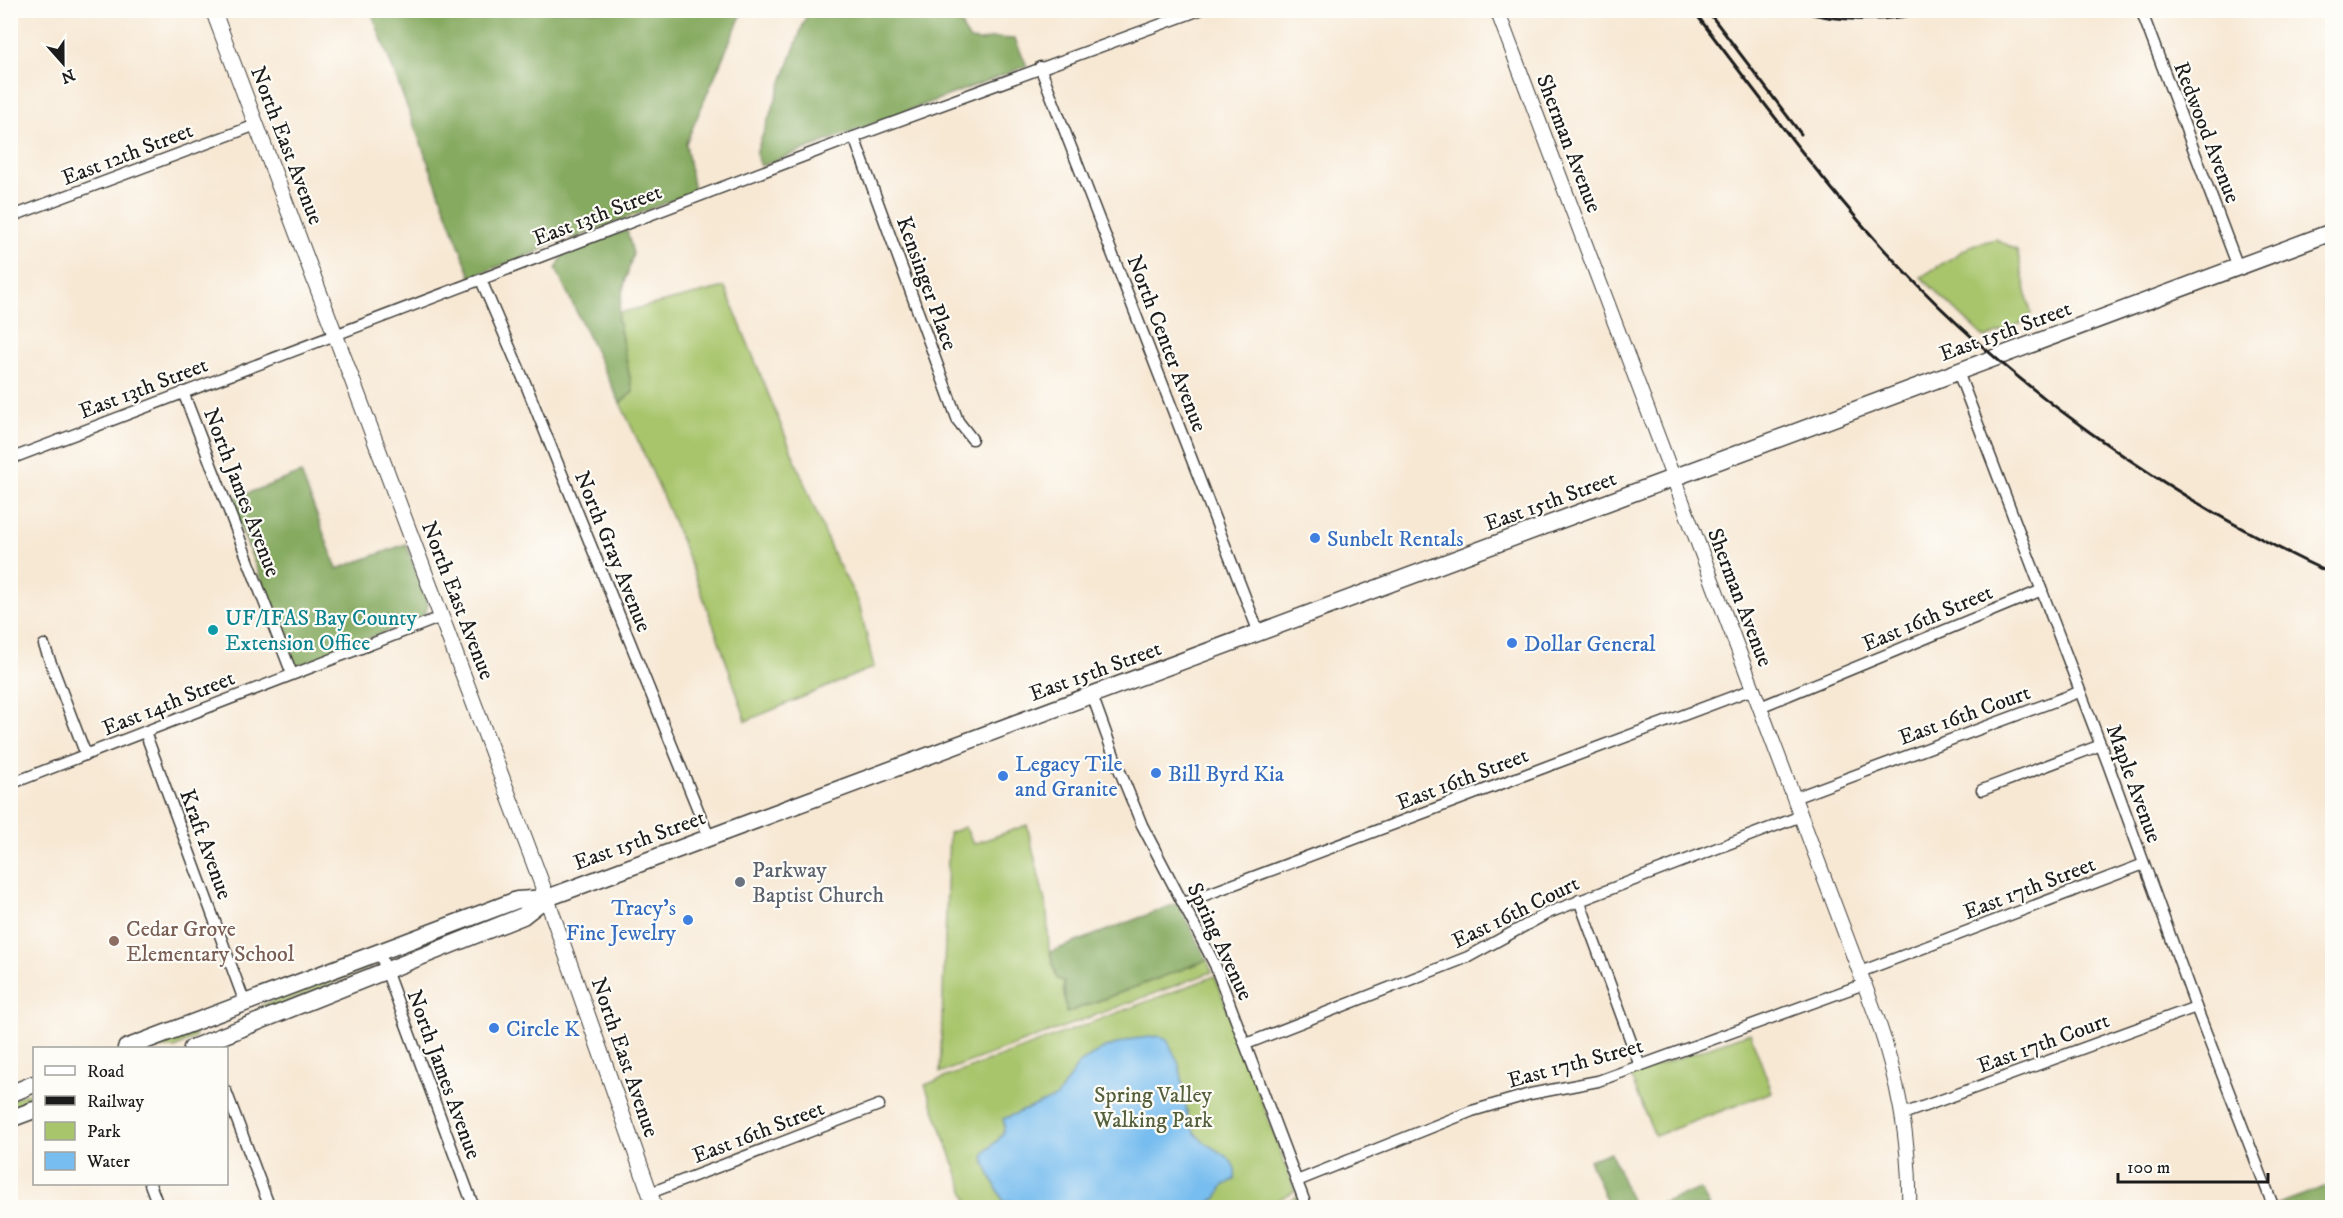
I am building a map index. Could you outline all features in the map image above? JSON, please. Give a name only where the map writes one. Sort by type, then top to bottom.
[{"type":"main road","name":"North East Avenue","points":[[213,10],[547,898],[652,1200]]},
{"type":"main road","name":"East 15th Street","points":[[209,1045],[270,1017],[523,916],[547,898],[2332,232]]},
{"type":"main road","name":"East 15th Street","points":[[129,1047],[380,954],[517,900],[547,898]]},
{"type":"main road","points":[[245,1003],[253,1014],[270,1017]]},
{"type":"main road","points":[[234,1032],[246,1014],[245,1003]]},
{"type":"main road","points":[[10,1094],[33,1084]]},
{"type":"main road","points":[[10,1119],[33,1110]]},
{"type":"street","points":[[1165,10],[1169,22]]},
{"type":"street","name":"East 13th Street","points":[[10,459],[854,137],[1200,10]]},
{"type":"street","name":"Sherman Avenue","points":[[1497,10],[1892,1063],[1903,1114],[1909,1167],[1909,1208]]},
{"type":"street","name":"Redwood Avenue","points":[[2141,10],[2238,267]]},
{"type":"street","name":"North Center Avenue","points":[[1041,67],[1259,633]]},
{"type":"street","name":"East 12th Street","points":[[10,217],[256,125]]},
{"type":"street","name":"Kensinger Place","points":[[854,137],[958,421],[972,439]]},
{"type":"street","name":"North Gray Avenue","points":[[481,280],[526,385],[709,837]]},
{"type":"street","name":"Maple Avenue","points":[[1958,372],[2101,745],[2196,1007],[2274,1208]]},
{"type":"street","name":"North James Avenue","points":[[183,392],[292,674]]},
{"type":"street","name":"East 16th Street","points":[[1760,707],[2042,590]]},
{"type":"street","name":"East 14th Street","points":[[10,784],[441,617]]},
{"type":"street","points":[[44,645],[86,755]]},
{"type":"street","name":"East 16th Street","points":[[1184,903],[1753,689]]},
{"type":"street","name":"East 16th Court","points":[[1794,798],[2079,692]]},
{"type":"street","name":"Spring Avenue","points":[[1092,695],[1138,816],[1215,965],[1307,1208]]},
{"type":"street","name":"Kraft Avenue","points":[[145,732],[245,1003]]},
{"type":"street","points":[[1982,790],[2101,745]]},
{"type":"street","name":"East 16th Court","points":[[1246,1044],[1468,957],[1548,913],[1579,900],[1801,816]]},
{"type":"street","name":"East 17th Street","points":[[1297,1181],[1472,1111],[1530,1094],[1598,1081],[1640,1066],[2144,864]]},
{"type":"street","points":[[1579,900],[1640,1066]]},
{"type":"street","name":"North James Avenue","points":[[380,954],[474,1208]]},
{"type":"street","name":"East 17th Court","points":[[1903,1114],[2196,1007]]},
{"type":"street","points":[[200,1020],[209,1045]]},
{"type":"street","points":[[228,1096],[270,1208]]},
{"type":"street","name":"East 16th Street","points":[[652,1200],[879,1106]]},
{"type":"street","points":[[150,1185],[159,1208]]},
{"type":"green space","points":[[371,11],[743,11],[686,143],[694,192],[570,240],[572,234],[566,234],[537,252],[471,277]]},
{"type":"green space","points":[[808,11],[959,11],[963,29],[970,40],[1015,39],[1027,66],[761,166],[756,153]]},
{"type":"green space","points":[[627,230],[633,254],[622,293],[618,320],[633,392],[620,403],[556,269],[563,255]]},
{"type":"green space","points":[[1996,239],[2017,250],[2031,313],[2025,322],[1985,338],[1921,277],[1972,245]]},
{"type":"green space","points":[[725,287],[834,556],[859,603],[874,667],[746,721],[689,559],[620,403],[633,392],[618,320],[619,313]]},
{"type":"green space","points":[[301,473],[337,569],[406,544],[428,605],[426,612],[419,619],[297,666],[294,665],[230,500]]},
{"type":"green space","points":[[1027,825],[1047,910],[1049,950],[1057,979],[1064,981],[1067,1013],[1207,960],[1212,972],[940,1073],[949,833],[965,827],[974,844]]},
{"type":"green space","points":[[1178,903],[1207,960],[1066,1013],[1064,981],[1057,979],[1050,952]]},
{"type":"green space","points":[[362,967],[370,968],[264,1011],[259,1009],[263,1005]]},
{"type":"green space","name":"Spring Valley Walking Park","points":[[1215,976],[1295,1191],[1265,1207],[970,1207],[925,1085]]},
{"type":"green space","points":[[190,1032],[196,1034],[194,1038],[177,1047],[148,1047]]},
{"type":"green space","points":[[1750,1033],[1772,1092],[1655,1136],[1630,1075]]},
{"type":"green space","points":[[33,1091],[33,1103],[11,1112],[10,1100]]},
{"type":"green space","points":[[1611,1152],[1634,1207],[1609,1207],[1589,1160]]},
{"type":"green space","points":[[2332,1184],[2332,1207],[2277,1208],[2276,1205]]},
{"type":"green space","points":[[1700,1189],[1710,1207],[1651,1207]]},
{"type":"green space","points":[[1297,1196],[1302,1208],[1275,1208]]},
{"type":"water","points":[[1160,1036],[1167,1039],[1179,1065],[1191,1126],[1201,1139],[1228,1158],[1235,1170],[1235,1179],[1223,1186],[1217,1198],[1202,1207],[1013,1208],[1011,1201],[1004,1203],[985,1164],[984,1154],[1002,1135],[1003,1119],[1057,1097],[1079,1063],[1105,1048],[1132,1039]]},
{"type":"railway","points":[[1693,10],[1855,217],[1928,296],[1979,344],[2089,432],[2148,472],[2269,543],[2332,574]]},
{"type":"railway","points":[[1707,10],[1801,134]]},
{"type":"railway","points":[[1798,10],[1847,19],[1883,19],[1932,10]]},
{"type":"place","name":"Sunbelt Rentals","points":[[1315,538]]},
{"type":"place","name":"UF/IFAS Bay County Extension Office","points":[[213,630]]},
{"type":"place","name":"Dollar General","points":[[1512,643]]},
{"type":"place","name":"Bill Byrd Kia","points":[[1156,773]]},
{"type":"place","name":"Legacy Tile and Granite","points":[[1003,776]]},
{"type":"place","name":"Parkway Baptist Church","points":[[740,882]]},
{"type":"place","name":"Tracy's Fine Jewelry","points":[[688,920]]},
{"type":"place","name":"Cedar Grove Elementary School","points":[[114,941]]},
{"type":"place","name":"Circle K","points":[[494,1028]]}]
